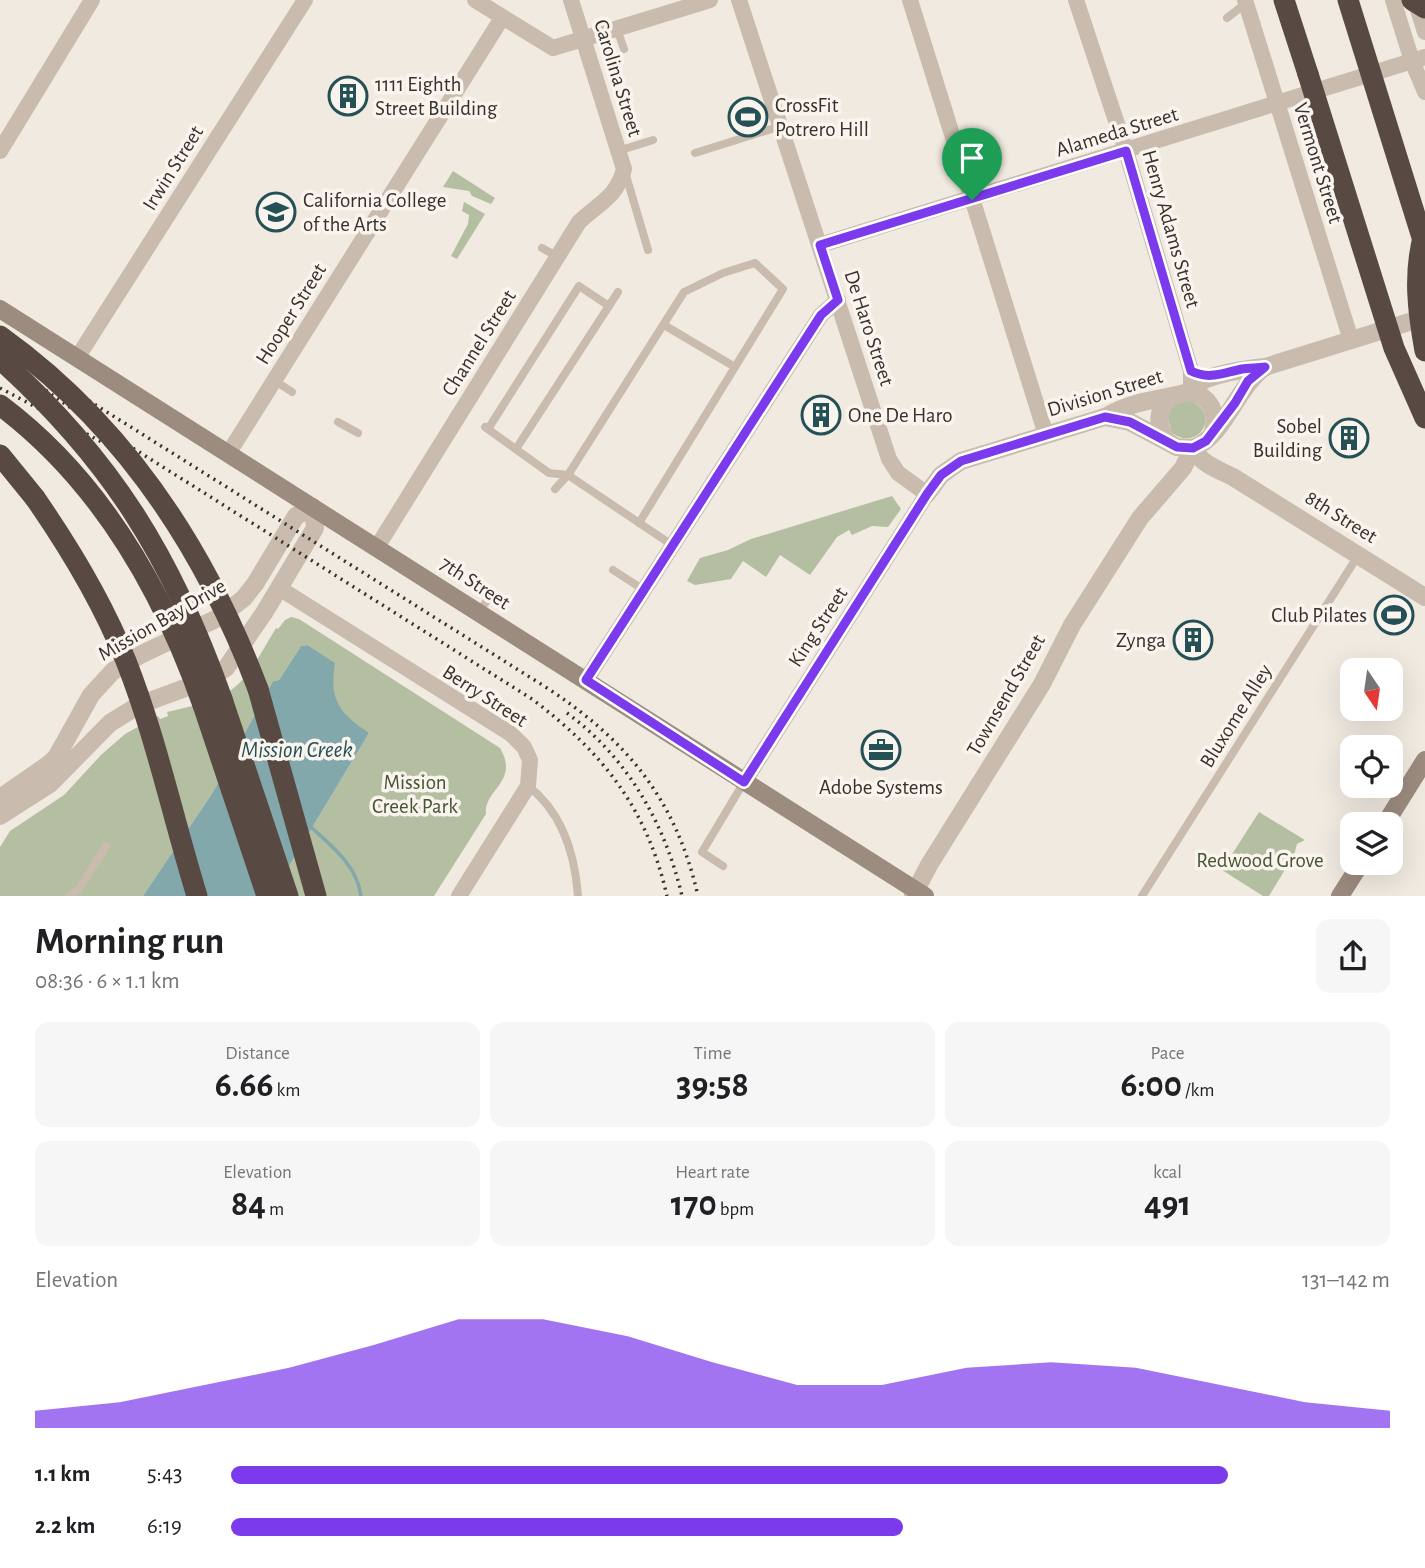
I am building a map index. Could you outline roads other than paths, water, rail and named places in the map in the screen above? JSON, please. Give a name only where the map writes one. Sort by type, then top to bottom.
[{"type":"highway","points":[[1284,0],[1382,312],[1412,393],[1425,418]]},
{"type":"highway","points":[[1348,0],[1425,247]]},
{"type":"highway","points":[[1413,0],[1425,8]]},
{"type":"highway","points":[[1425,232],[1417,278],[1425,351]]},
{"type":"highway","points":[[0,336],[93,418],[152,488],[192,547],[230,620],[258,689],[316,896]]},
{"type":"highway","points":[[0,359],[55,411],[90,452],[115,484],[176,584],[206,653],[288,896]]},
{"type":"highway","points":[[0,405],[44,440],[79,478],[114,524],[156,594],[187,661],[267,896]]},
{"type":"highway","points":[[0,455],[36,498],[70,549],[112,628],[142,706],[197,896]]},
{"type":"main road","name":"7th Street","points":[[0,309],[480,612],[918,894]]},
{"type":"main road","points":[[1392,812],[1425,760]]},
{"type":"main road","points":[[1340,896],[1353,875]]},
{"type":"street","points":[[0,151],[92,0]]},
{"type":"street","name":"Irwin Street","points":[[77,358],[304,0]]},
{"type":"street","points":[[475,0],[553,48],[710,0]]},
{"type":"street","name":"Carolina Street","points":[[571,0],[624,169]]},
{"type":"street","name":"De Haro Street","points":[[739,0],[888,459],[898,473],[927,494]]},
{"type":"street","points":[[910,0],[1046,435]]},
{"type":"street","name":"Henry Adams Street","points":[[1076,0],[1126,151],[1191,371],[1191,392]]},
{"type":"street","points":[[1392,0],[1418,59],[1425,92]]},
{"type":"street","points":[[1413,0],[1425,32]]},
{"type":"street","name":"Vermont Street","points":[[1245,1],[1351,340]]},
{"type":"street","name":"Hooper Street","points":[[228,454],[502,18]]},
{"type":"street","name":"Alameda Street","points":[[820,245],[972,200],[1418,59]]},
{"type":"street","name":"Channel Street","points":[[377,547],[579,222],[612,195],[621,182],[624,169]]},
{"type":"street","points":[[586,680],[821,315],[838,300]]},
{"type":"street","name":"Division Street","points":[[927,494],[941,475],[961,461],[1105,417],[1125,406],[1191,392],[1202,380],[1242,369],[1265,367],[1425,317]]},
{"type":"street","name":"Townsend Street","points":[[1179,444],[1202,444],[1235,403],[1248,381],[1265,367]]},
{"type":"street","points":[[1191,371],[1201,376],[1214,377]]},
{"type":"street","points":[[1191,392],[1211,405],[1215,416],[1212,434]]},
{"type":"street","points":[[1170,398],[1162,408],[1159,421],[1179,444]]},
{"type":"street","name":"8th Street","points":[[1105,417],[1130,422],[1179,444],[1208,465],[1233,477],[1425,597]]},
{"type":"street","name":"8th Street","points":[[1212,434],[1213,451],[1233,477]]},
{"type":"street","name":"Townsend Street","points":[[918,894],[926,870],[1042,684],[1072,625],[1140,518],[1183,468],[1179,444]]},
{"type":"street","name":"Townsend Street","points":[[1140,518],[1143,507],[1174,461],[1179,444]]},
{"type":"street","points":[[1183,468],[1193,464],[1208,465]]},
{"type":"street","name":"King Street","points":[[744,782],[927,494]]},
{"type":"street","points":[[0,816],[50,784],[118,717],[139,705],[204,681],[226,668],[315,528],[313,507]]},
{"type":"street","name":"Mission Bay Drive","points":[[0,797],[57,756],[91,695],[113,671],[142,654],[220,617],[244,598],[296,516],[313,507]]},
{"type":"street","name":"Berry Street","points":[[279,588],[511,734],[524,747],[530,760],[528,786]]},
{"type":"street","points":[[458,896],[528,786]]},
{"type":"lane","points":[[1227,18],[1245,1]]},
{"type":"lane","points":[[617,29],[624,49]]},
{"type":"lane","points":[[695,153],[781,126]]},
{"type":"lane","points":[[618,151],[653,140]]},
{"type":"lane","points":[[624,169],[648,250]]},
{"type":"lane","points":[[542,248],[558,257]]},
{"type":"lane","points":[[555,489],[568,475],[684,292],[723,273],[755,263],[783,289],[639,523]]},
{"type":"lane","points":[[609,306],[579,286],[486,428],[549,473],[568,475],[672,545]]},
{"type":"lane","points":[[516,449],[618,292]]},
{"type":"lane","points":[[664,325],[735,367]]},
{"type":"lane","points":[[274,380],[292,392]]},
{"type":"lane","points":[[338,422],[358,433]]},
{"type":"lane","name":"Bluxome Alley","points":[[1142,896],[1359,554]]},
{"type":"lane","points":[[613,570],[644,590]]},
{"type":"lane","points":[[480,612],[492,593]]},
{"type":"lane","points":[[723,866],[702,852],[744,782]]},
{"type":"lane","points":[[528,786],[543,797],[559,821],[574,870],[578,896]]},
{"type":"lane","points":[[69,896],[79,889],[106,846]]},
{"type":"water","name":"Mission Creek","points":[[307,645],[335,663],[334,687],[338,704],[350,719],[369,733],[271,896],[143,896],[213,792],[273,681],[279,680],[301,646]]},
{"type":"waterway","points":[[312,828],[349,866],[355,875],[361,896]]},
{"type":"railway","points":[[0,345],[573,706],[623,750],[644,774],[676,830],[698,896]]},
{"type":"railway","points":[[0,358],[85,418],[532,699],[557,719],[600,761],[634,809],[658,864],[667,896]]},
{"type":"railway","points":[[0,388],[132,458]]},
{"type":"railway","points":[[567,713],[608,750],[641,794],[665,843],[682,896]]},
{"type":"place","name":"1111 Eighth Street Building","points":[[348,96]]},
{"type":"place","name":"CrossFit Potrero Hill","points":[[748,117]]},
{"type":"place","name":"California College of the Arts","points":[[276,212]]},
{"type":"place","name":"One De Haro","points":[[821,415]]},
{"type":"place","name":"Sobel Building","points":[[1349,438]]},
{"type":"place","name":"Club Pilates","points":[[1394,615]]},
{"type":"place","name":"Zynga","points":[[1193,640]]},
{"type":"place","name":"Adobe Systems","points":[[881,750]]},
{"type":"park label","name":"Mission Creek Park","points":[[415,794]]},
{"type":"park label","name":"Redwood Grove","points":[[1260,860]]}]
